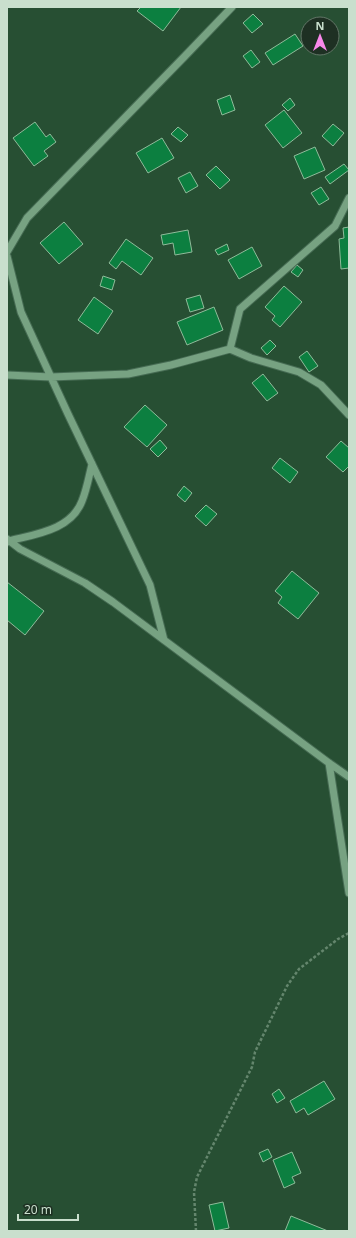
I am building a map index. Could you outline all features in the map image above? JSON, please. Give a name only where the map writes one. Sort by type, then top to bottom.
[{"type":"street","points":[[7,252],[26,218],[232,7]]},
{"type":"street","points":[[230,349],[240,309],[335,226],[349,198]]},
{"type":"street","points":[[7,256],[21,312],[150,585],[164,640]]},
{"type":"street","points":[[7,375],[51,377],[128,374],[171,365],[230,349],[251,358],[299,372],[321,386],[349,415]]},
{"type":"street","points":[[8,541],[39,534],[62,525],[75,514],[82,501],[92,464]]},
{"type":"street","points":[[8,541],[20,549],[85,583],[114,602],[349,777]]},
{"type":"street","points":[[329,763],[349,893]]},
{"type":"path","points":[[196,1231],[194,1192],[197,1177],[252,1067],[255,1052],[286,986],[299,969],[338,939],[349,933]]},
{"type":"building","points":[[141,7],[181,7],[163,31],[137,11]]},
{"type":"building","points":[[253,14],[263,24],[252,33],[243,23]]},
{"type":"building","points":[[295,34],[300,42],[300,48],[273,65],[265,53]]},
{"type":"building","points":[[251,50],[260,62],[252,68],[243,56]]},
{"type":"building","points":[[230,95],[235,110],[222,115],[217,100]]},
{"type":"building","points":[[290,98],[295,105],[288,111],[282,105]]},
{"type":"building","points":[[284,110],[302,133],[283,148],[265,125]]},
{"type":"building","points":[[35,122],[46,137],[50,134],[56,142],[44,151],[48,156],[34,166],[13,138]]},
{"type":"building","points":[[333,124],[344,133],[333,146],[322,136]]},
{"type":"building","points":[[178,127],[188,135],[181,142],[171,134]]},
{"type":"building","points":[[162,138],[174,158],[148,173],[136,153]]},
{"type":"building","points":[[315,147],[325,170],[304,179],[294,156]]},
{"type":"building","points":[[344,164],[349,170],[330,184],[325,177]]},
{"type":"building","points":[[216,166],[230,180],[220,189],[206,175]]},
{"type":"building","points":[[190,172],[198,186],[186,193],[178,178]]},
{"type":"building","points":[[321,187],[329,199],[319,205],[311,193]]},
{"type":"building","points":[[64,222],[83,244],[59,264],[40,243]]},
{"type":"building","points":[[349,227],[349,268],[341,269],[339,239],[344,238],[343,228]]},
{"type":"building","points":[[188,230],[192,252],[175,255],[173,243],[163,245],[161,235]]},
{"type":"building","points":[[126,239],[153,258],[141,275],[122,261],[116,269],[109,263]]},
{"type":"building","points":[[227,244],[229,250],[218,255],[215,250]]},
{"type":"building","points":[[252,247],[262,266],[239,279],[228,260]]},
{"type":"building","points":[[297,265],[303,270],[298,277],[291,272]]},
{"type":"building","points":[[103,276],[115,280],[112,290],[100,286]]},
{"type":"building","points":[[284,286],[302,302],[280,327],[272,320],[275,316],[265,307]]},
{"type":"building","points":[[200,295],[204,308],[190,312],[186,299]]},
{"type":"building","points":[[94,297],[113,311],[98,334],[78,320]]},
{"type":"building","points":[[214,307],[223,330],[187,345],[177,322]]},
{"type":"building","points":[[270,340],[276,346],[267,355],[261,348]]},
{"type":"building","points":[[307,351],[318,366],[309,372],[299,357]]},
{"type":"building","points":[[263,374],[278,393],[267,401],[252,383]]},
{"type":"building","points":[[145,405],[167,425],[147,447],[124,427]]},
{"type":"building","points":[[160,440],[167,448],[158,457],[150,449]]},
{"type":"building","points":[[341,441],[349,448],[349,466],[343,472],[326,457]]},
{"type":"building","points":[[280,458],[298,472],[290,483],[272,468]]},
{"type":"building","points":[[184,486],[192,493],[185,502],[177,495]]},
{"type":"building","points":[[206,505],[217,514],[206,526],[195,516]]},
{"type":"building","points":[[292,571],[319,593],[298,619],[278,603],[282,597],[275,591]]},
{"type":"building","points":[[7,582],[44,611],[25,635],[7,620]]},
{"type":"building","points":[[324,1081],[335,1099],[308,1115],[304,1108],[296,1113],[290,1101]]},
{"type":"building","points":[[279,1089],[285,1098],[277,1103],[272,1094]]},
{"type":"building","points":[[268,1149],[272,1157],[263,1162],[259,1153]]},
{"type":"building","points":[[292,1152],[301,1173],[292,1177],[295,1183],[284,1188],[273,1160]]},
{"type":"building","points":[[223,1202],[229,1228],[215,1231],[209,1205]]},
{"type":"building","points":[[291,1216],[328,1231],[285,1231]]}]
